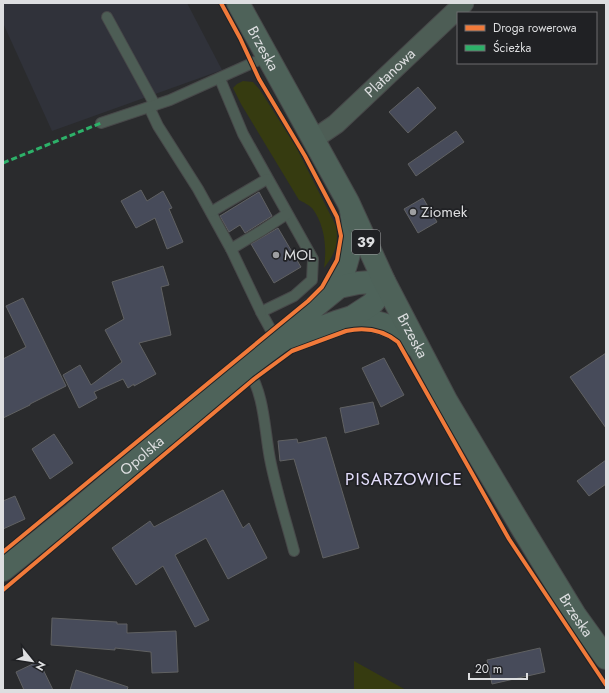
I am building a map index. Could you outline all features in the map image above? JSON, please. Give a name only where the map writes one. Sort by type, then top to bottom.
[{"type":"main road","name":"Brzeska","points":[[238,3],[348,202],[384,282],[447,402],[576,615],[606,658]]},
{"type":"main road","points":[[339,287],[353,239],[353,220],[348,202]]},
{"type":"main road","name":"Opolska","points":[[3,570],[280,342],[312,309],[339,287],[358,283],[384,282],[380,294],[372,304],[352,317],[280,342]]},
{"type":"main road","name":"Opolska","points":[[352,317],[376,322],[402,332],[417,346]]},
{"type":"street","name":"Platanowa","points":[[314,139],[336,124],[464,3]]},
{"type":"lane","points":[[107,17],[152,106],[158,126],[211,212],[231,249],[261,312],[272,332],[280,342]]},
{"type":"lane","points":[[101,123],[170,100],[268,56]]},
{"type":"lane","points":[[220,78],[244,134],[287,214],[313,258],[312,280],[294,296],[261,312]]},
{"type":"lane","points":[[211,212],[268,178]]},
{"type":"lane","points":[[231,249],[287,214]]},
{"type":"lane","points":[[247,368],[254,379],[260,394],[270,460],[294,551]]},
{"type":"shaded area","points":[[3,3],[187,3],[222,70],[52,131],[3,23]]},
{"type":"green space","points":[[243,81],[253,82],[260,90],[296,147],[336,226],[337,238],[335,248],[331,258],[324,268],[325,245],[320,222],[312,208],[299,200],[241,104],[233,88]]},
{"type":"green space","points":[[354,661],[406,690],[354,690]]},
{"type":"building","points":[[418,87],[436,108],[408,133],[389,112]]},
{"type":"building","points":[[456,131],[464,142],[416,176],[408,164]]},
{"type":"building","points":[[141,190],[147,201],[163,191],[172,208],[169,209],[183,242],[167,249],[155,218],[136,228],[121,201]]},
{"type":"building","points":[[259,192],[272,216],[245,233],[240,225],[229,232],[220,216]]},
{"type":"building","points":[[423,198],[437,222],[418,233],[404,209]]},
{"type":"building","name":"MOL","points":[[278,228],[301,267],[274,283],[251,244]]},
{"type":"building","points":[[163,266],[169,285],[161,287],[171,335],[139,343],[156,374],[128,388],[123,379],[94,392],[97,398],[79,408],[63,375],[80,365],[91,385],[122,362],[105,330],[124,319],[112,282]]},
{"type":"building","points":[[23,298],[66,386],[3,418],[3,359],[26,347],[6,306]]},
{"type":"building","points":[[606,353],[606,428],[570,377]]},
{"type":"building","points":[[384,358],[404,395],[381,407],[362,368]]},
{"type":"building","points":[[373,402],[379,424],[345,433],[340,408]]},
{"type":"building","points":[[54,434],[73,463],[50,479],[32,449]]},
{"type":"building","points":[[326,437],[359,548],[323,558],[294,459],[280,461],[278,441],[297,439],[298,443]]},
{"type":"building","points":[[606,460],[606,484],[589,496],[577,481]]},
{"type":"building","points":[[223,490],[243,528],[249,523],[267,558],[228,579],[206,538],[175,555],[209,620],[195,627],[163,566],[136,585],[112,548],[150,521],[154,527]]},
{"type":"building","points":[[15,496],[25,519],[3,529],[3,501]]},
{"type":"building","points":[[52,618],[127,624],[127,633],[176,631],[178,672],[152,673],[151,652],[115,648],[115,650],[51,645]]},
{"type":"building","points":[[540,648],[545,672],[492,684],[487,660]]},
{"type":"building","points":[[39,661],[53,690],[24,690],[16,672]]},
{"type":"building","points":[[76,670],[128,687],[127,690],[70,690]]},
{"type":"marked path","points":[[3,163],[101,123]]},
{"type":"cycle path","points":[[3,552],[308,301],[322,287],[337,260],[341,236],[337,217],[305,156],[259,79],[240,38],[221,3]]},
{"type":"cycle path","points":[[3,590],[254,379],[292,351],[346,331],[360,329],[374,330],[398,342],[509,539],[606,685]]},
{"type":"place","name":"Ziomek","points":[[413,212]]},
{"type":"place","name":"MOL","points":[[276,255]]},
{"type":"district","name":"PISARZOWICE","points":[[404,479]]}]
